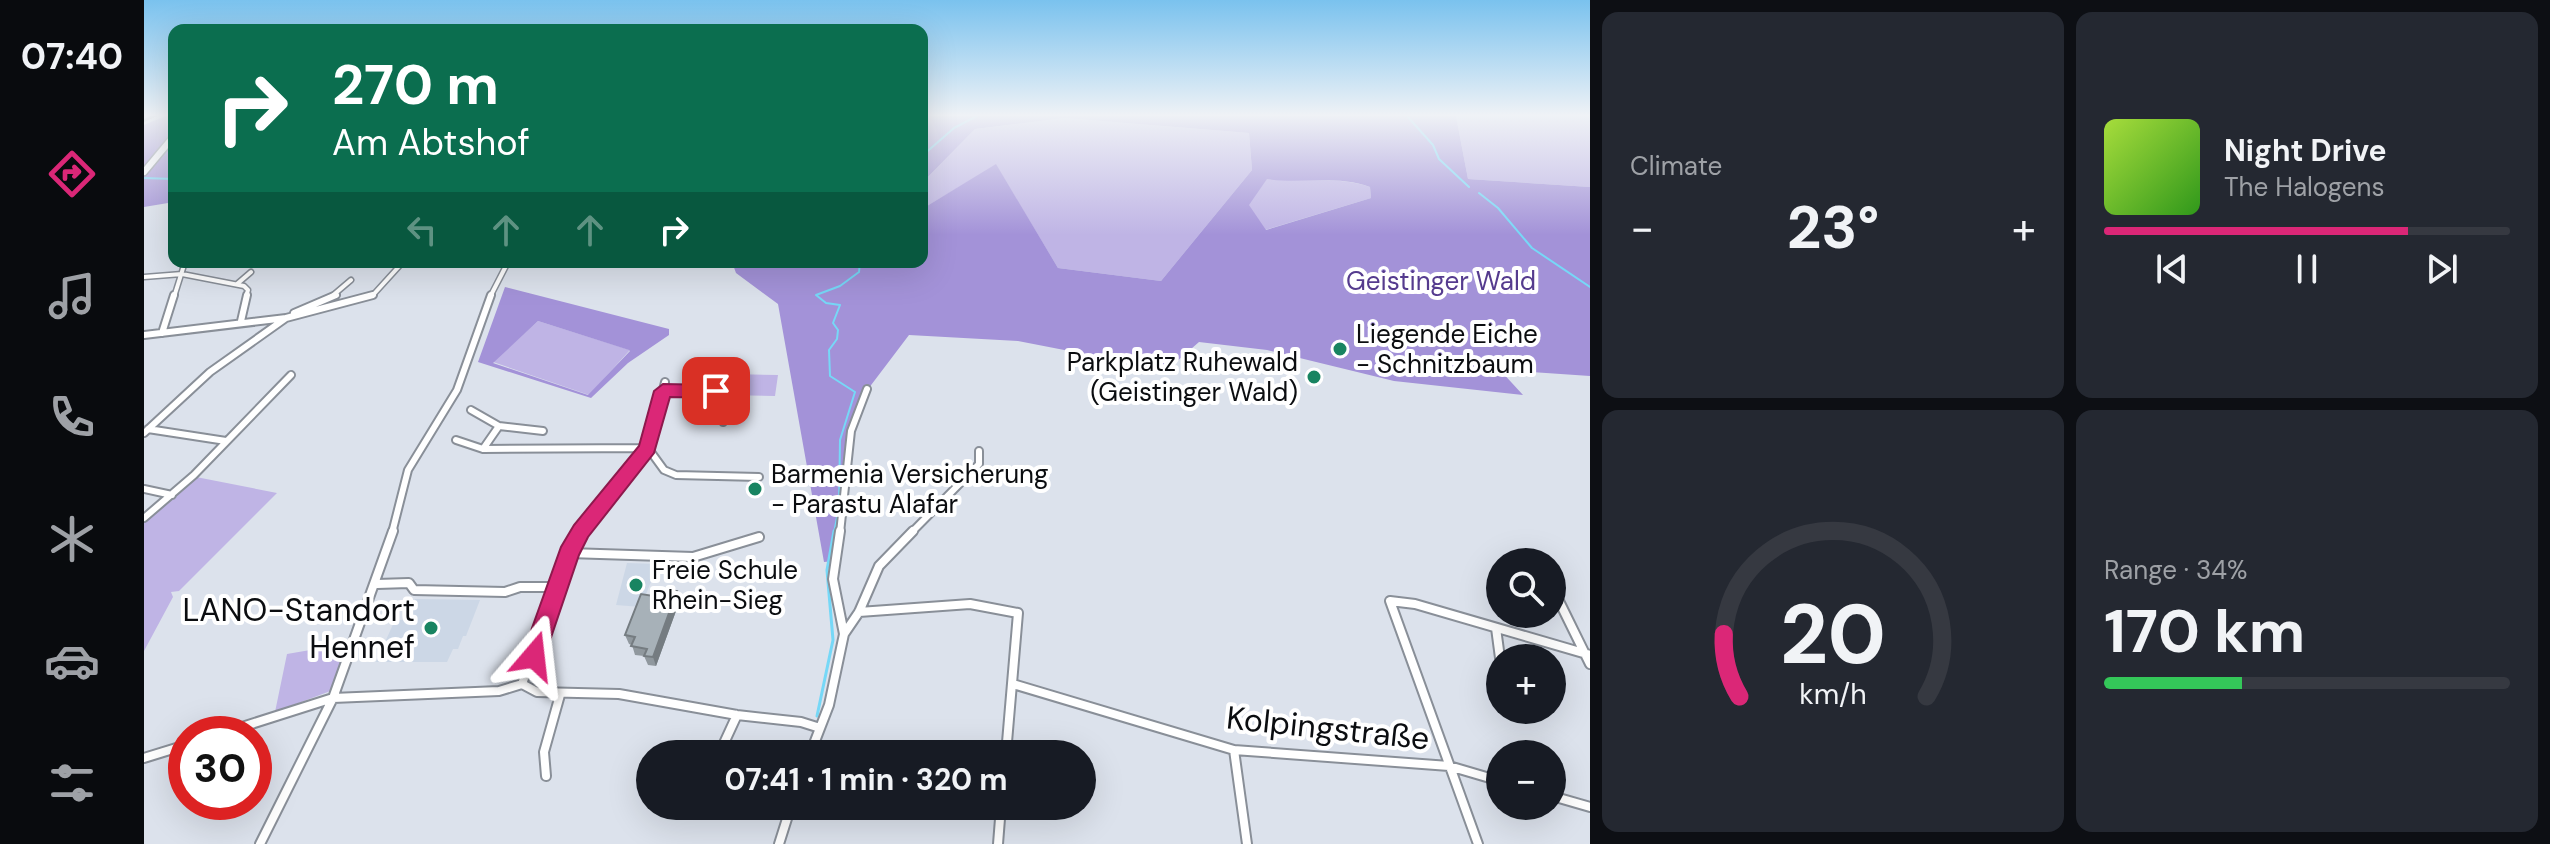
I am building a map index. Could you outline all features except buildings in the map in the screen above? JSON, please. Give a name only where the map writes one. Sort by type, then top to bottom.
[{"type":"main road","points":[[144,172],[158,155]]},
{"type":"street","points":[[162,333],[184,268]]},
{"type":"street","points":[[144,335],[289,317],[373,295],[398,268]]},
{"type":"street","points":[[260,844],[333,698],[377,584],[408,470],[457,390],[494,286],[504,268]]},
{"type":"street","points":[[237,284],[251,272]]},
{"type":"street","points":[[144,277],[182,274],[237,284],[248,290],[241,321]]},
{"type":"street","points":[[146,431],[210,372],[302,306],[337,295],[351,280]]},
{"type":"street","points":[[144,518],[172,495],[291,375]]},
{"type":"street","points":[[522,684],[569,553],[581,531],[648,448],[664,386],[716,391],[723,422]]},
{"type":"street","points":[[844,634],[838,615],[834,563],[844,507],[849,434],[859,401],[867,389]]},
{"type":"street","points":[[471,410],[499,426],[543,431]]},
{"type":"street","points":[[483,449],[499,426]]},
{"type":"street","points":[[146,431],[226,441]]},
{"type":"street","points":[[456,440],[483,449],[515,452],[623,445],[648,448],[664,470],[676,475],[744,481],[759,477]]},
{"type":"street","points":[[815,740],[833,691],[844,634],[859,612],[879,566],[979,464],[979,451]]},
{"type":"street","points":[[144,489],[172,495]]},
{"type":"street","points":[[569,553],[693,557],[759,537]]},
{"type":"street","points":[[377,584],[409,583],[414,590],[505,592],[520,587],[555,587]]},
{"type":"street","points":[[1478,844],[1390,601],[1415,604],[1486,625]]},
{"type":"street","points":[[859,612],[970,604],[1018,613],[1007,740]]},
{"type":"street","points":[[1566,614],[1588,654],[1590,664]]},
{"type":"street","points":[[1498,644],[1496,628],[1588,654]]},
{"type":"street","points":[[272,717],[333,698],[499,691],[522,684],[537,692],[560,695],[611,693],[737,715],[801,722],[820,728]]},
{"type":"street","name":"Kolpingstraße","points":[[1013,684],[1234,750],[1449,766],[1486,777]]},
{"type":"street","points":[[546,776],[544,752],[560,695]]},
{"type":"street","points":[[725,740],[737,715]]},
{"type":"street","points":[[1234,750],[1247,844]]},
{"type":"street","points":[[144,758],[168,751]]},
{"type":"street","points":[[1566,800],[1590,807]]},
{"type":"street","points":[[779,844],[787,820]]},
{"type":"street","points":[[998,844],[1000,820]]},
{"type":"shaded area","points":[[949,155],[1251,155],[1252,170],[1161,281],[1058,268],[996,165],[928,205],[928,177]]},
{"type":"shaded area","points":[[1464,155],[1590,155],[1590,187],[1468,179]]},
{"type":"shaded area","points":[[1267,178],[1358,183],[1370,187],[1371,198],[1265,230],[1248,205]]},
{"type":"shaded area","points":[[538,321],[630,350],[589,395],[493,362]]},
{"type":"shaded area","points":[[730,374],[778,375],[775,396],[725,395]]},
{"type":"shaded area","points":[[196,477],[277,493],[179,591],[171,592],[173,597],[144,651],[144,521]]},
{"type":"shaded area","name":"Freie Schule Rhein-Sieg","points":[[627,563],[658,564],[641,607],[616,605]]},
{"type":"shaded area","name":"LANO-Standort Hennef","points":[[415,599],[480,600],[466,636],[463,636],[458,649],[453,649],[447,662],[376,662],[395,620],[406,620]]},
{"type":"shaded area","points":[[351,643],[333,690],[275,712],[287,654]]},
{"type":"green space","points":[[144,155],[168,155],[168,203],[144,207]]},
{"type":"green space","name":"Geistinger Wald","points":[[928,155],[949,155],[928,177]]},
{"type":"green space","name":"Geistinger Wald","points":[[1251,155],[1464,155],[1468,179],[1590,187],[1590,376],[1500,370],[1523,395],[1394,381],[1267,350],[1199,342],[1167,370],[1018,341],[909,335],[859,401],[849,434],[834,561],[824,562],[778,304],[736,273],[734,268],[928,268],[928,205],[996,164],[1058,268],[1161,281],[1252,170]],"holes":[[[1267,179],[1332,181],[1370,187],[1371,198],[1266,230],[1249,205]]]},
{"type":"green space","points":[[505,287],[669,329],[669,335],[628,363],[591,398],[478,362]],"holes":[[[538,321],[629,350],[588,395],[493,363]]]},
{"type":"waterway","points":[[1437,155],[1469,187]]},
{"type":"waterway","points":[[144,178],[168,179]]},
{"type":"waterway","points":[[1479,193],[1498,208],[1532,248],[1590,287]]},
{"type":"waterway","points":[[834,533],[839,507],[840,440],[855,392],[830,376],[829,350],[837,339],[838,330],[833,323],[840,305],[826,303],[816,295],[840,286],[859,272],[859,268]]},
{"type":"waterway","points":[[817,716],[833,640],[827,570],[834,531]]},
{"type":"place","name":"Liegende Eiche - Schnitzbaum","points":[[1340,349]]},
{"type":"place","name":"Parkplatz Ruhewald (Geistinger Wald)","points":[[1314,377]]},
{"type":"place","name":"Barmenia Versicherung - Parastu Alafar","points":[[755,489]]},
{"type":"place","name":"Freie Schule Rhein-Sieg","points":[[636,585]]},
{"type":"place","name":"LANO-Standort Hennef","points":[[431,628]]},
{"type":"route","points":[[534,656],[569,553],[581,531],[648,448],[663,391],[716,391]]}]
